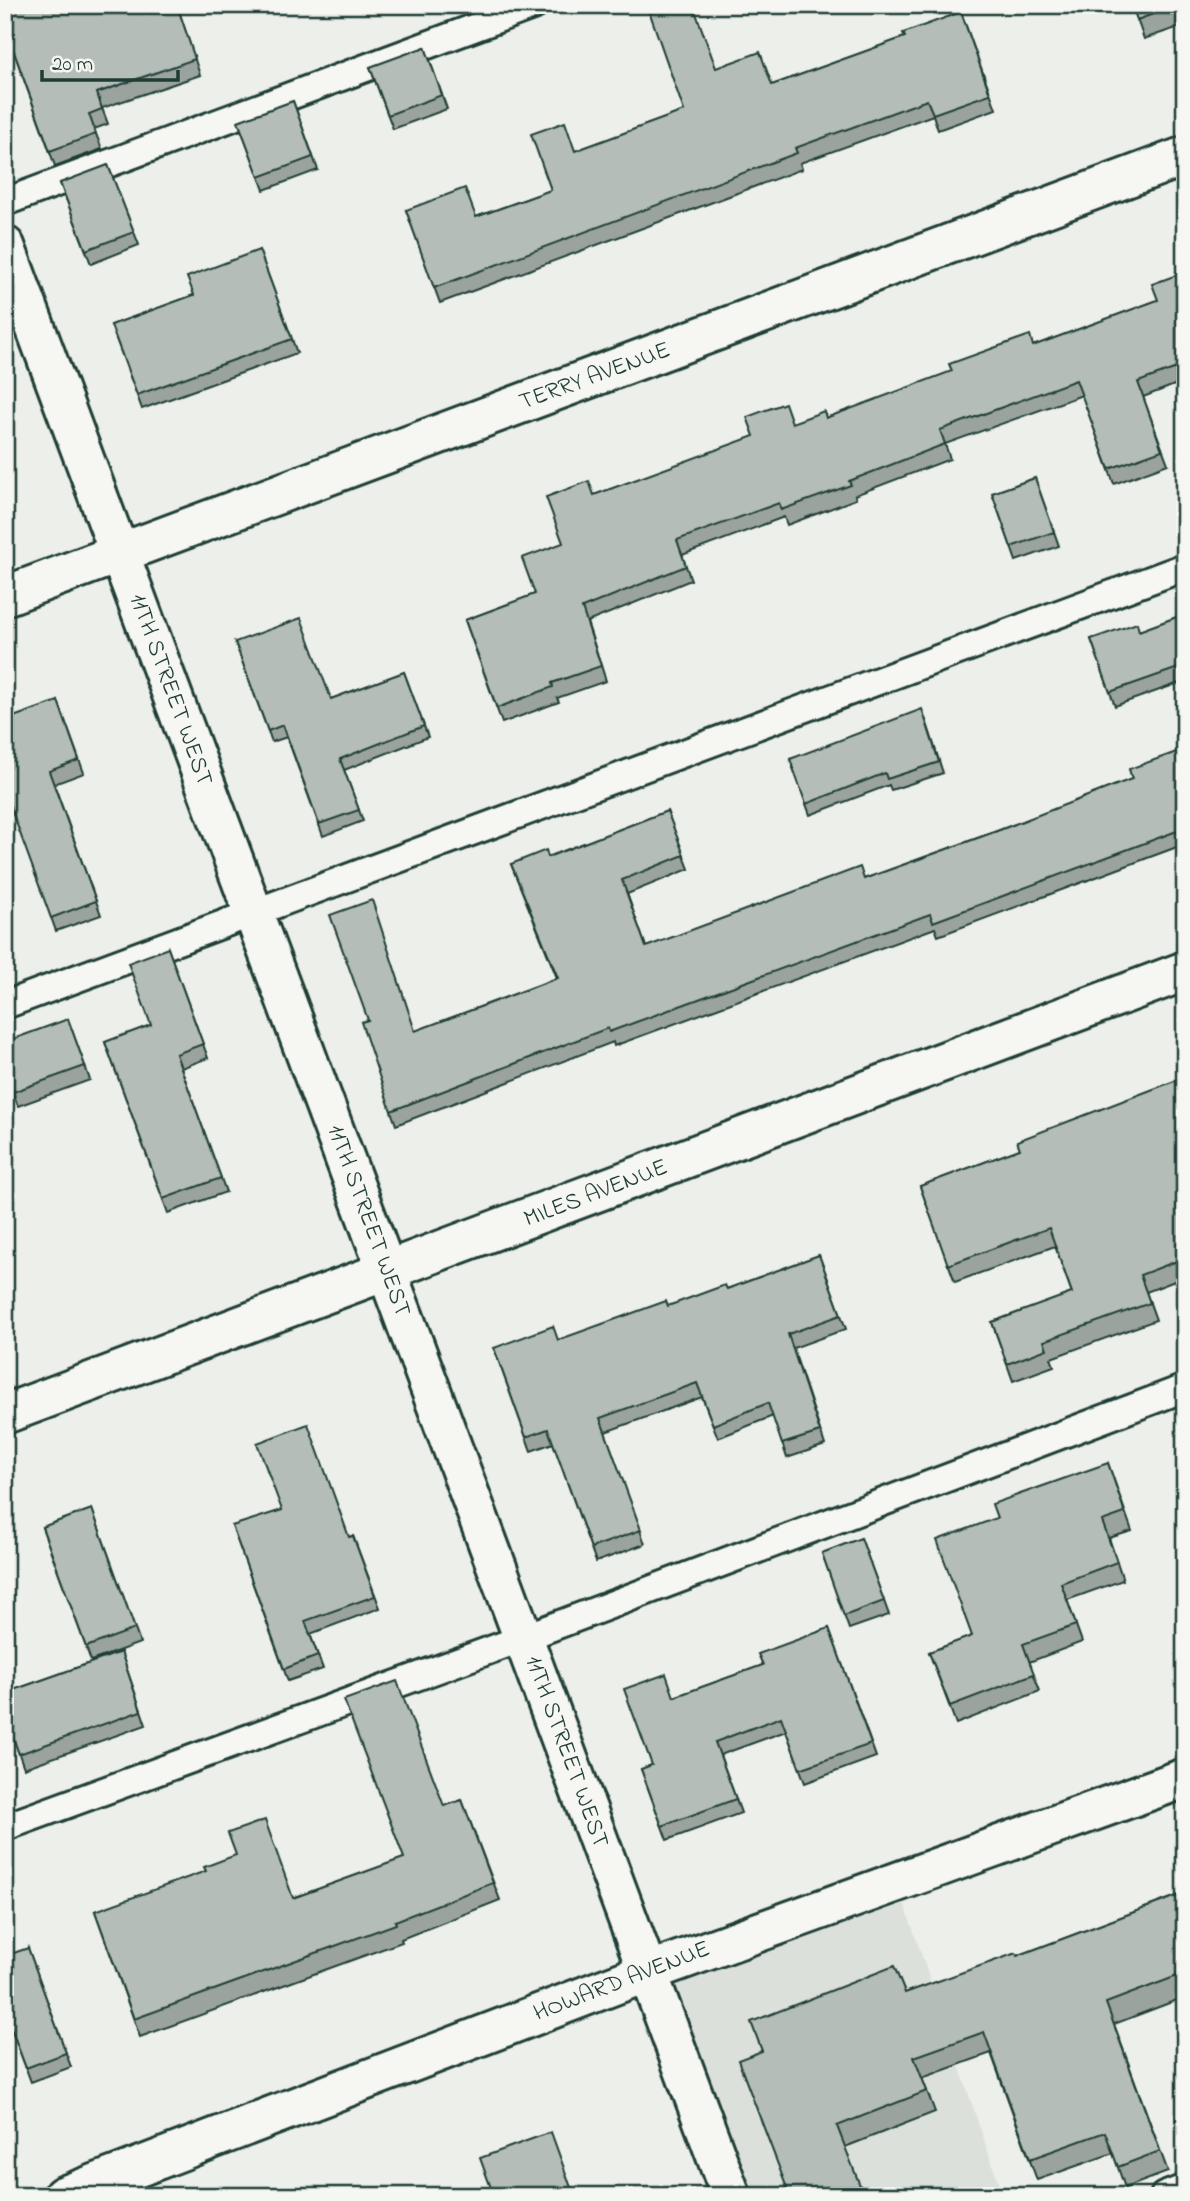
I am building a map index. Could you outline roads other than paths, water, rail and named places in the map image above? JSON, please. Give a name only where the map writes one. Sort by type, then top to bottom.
[{"type":"street","name":"TERRY AVENUE","points":[[5,596],[1185,156]]},
{"type":"street","name":"11TH STREET WEST","points":[[5,246],[731,2196]]},
{"type":"street","name":"MILES AVENUE","points":[[5,1414],[388,1273],[1185,971]]},
{"type":"street","name":"HOWARD AVENUE","points":[[63,2196],[648,1972],[1185,1778]]},
{"type":"lane","points":[[5,202],[535,5]]},
{"type":"lane","points":[[5,1004],[1185,567]]},
{"type":"lane","points":[[5,1827],[523,1638],[1185,1388]]},
{"type":"lane","points":[[1164,2196],[1185,2188]]}]
